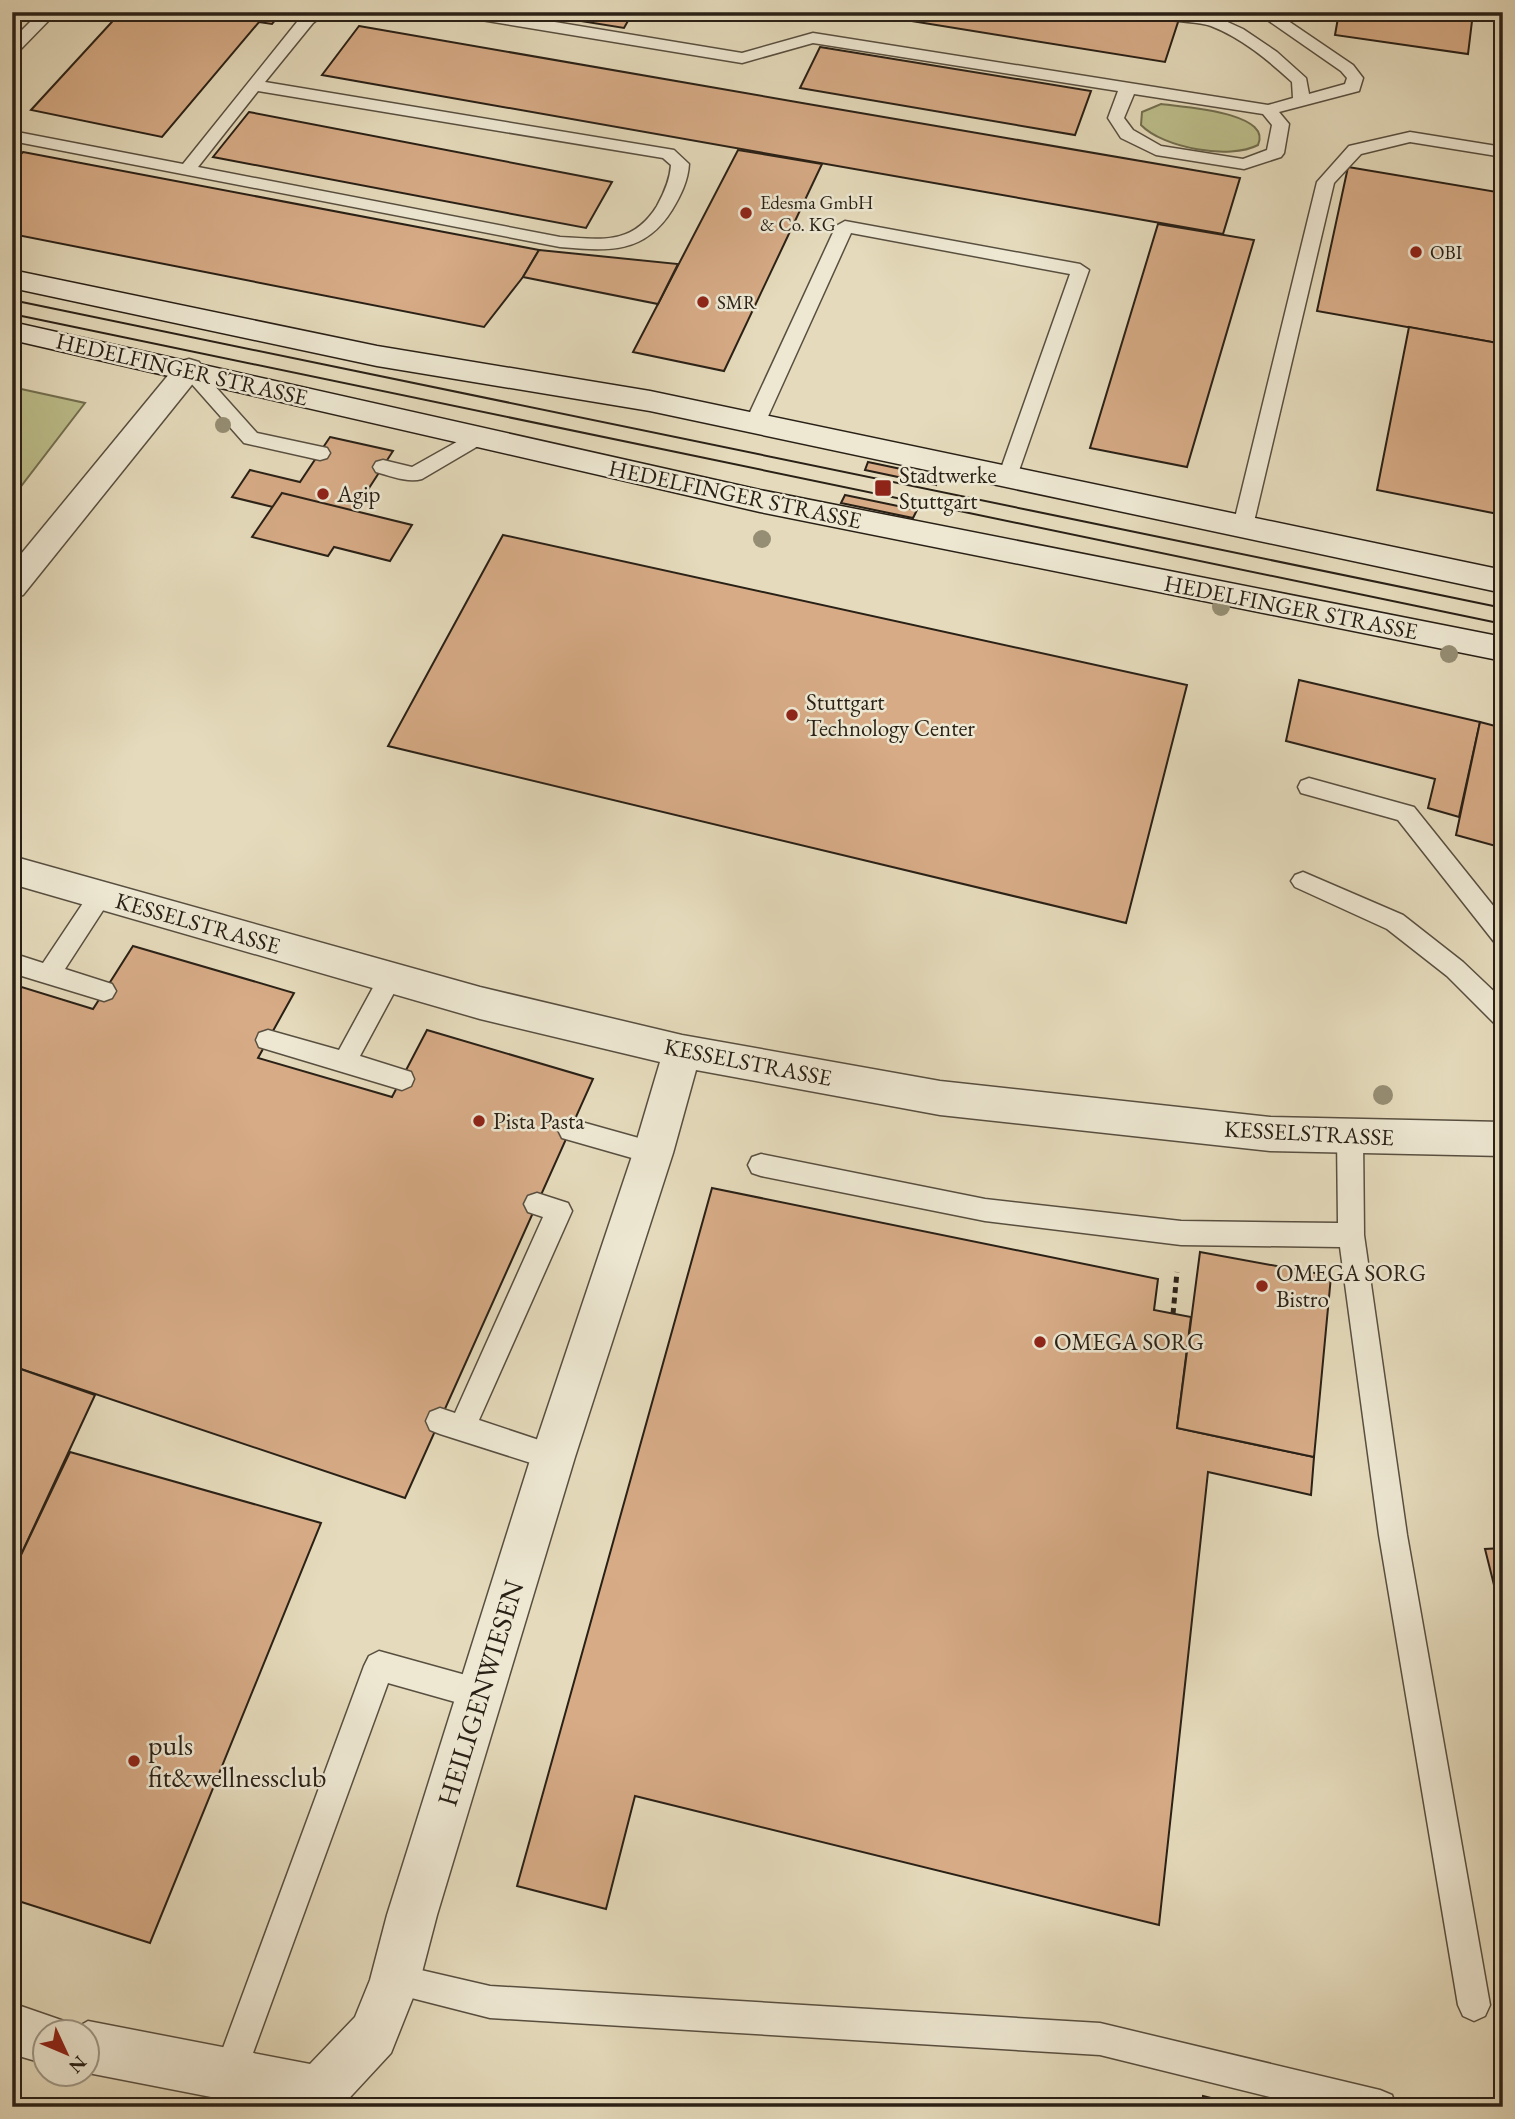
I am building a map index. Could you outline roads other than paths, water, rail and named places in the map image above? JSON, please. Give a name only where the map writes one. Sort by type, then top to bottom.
[{"type":"street","points":[[12,279],[377,356],[650,401],[1503,582]]},
{"type":"street","name":"HEDELFINGER STRASSE","points":[[12,331],[189,369],[656,478],[1075,566],[1503,649]]},
{"type":"street","points":[[12,587],[189,369]]},
{"type":"street","name":"KESSELSTRASSE","points":[[12,870],[480,1003],[682,1051],[940,1098],[1270,1135],[1503,1139]]},
{"type":"street","name":"HEILIGENWIESEN","points":[[102,2050],[319,2092],[373,2035],[395,1980],[412,1915],[553,1457],[653,1153],[682,1051]]},
{"type":"street","points":[[12,2028],[32,2034]]},
{"type":"lane","points":[[12,49],[48,12]]},
{"type":"lane","points":[[187,170],[307,20],[319,12]]},
{"type":"lane","points":[[463,12],[743,58],[813,38],[1268,110],[1353,87],[1355,78],[1347,68],[1264,12]]},
{"type":"lane","points":[[1161,12],[1216,22],[1254,44],[1300,81],[1301,102]]},
{"type":"lane","points":[[12,136],[560,242],[618,245],[640,236],[657,222],[680,177],[681,164],[668,153],[254,85]]},
{"type":"lane","points":[[1128,88],[1116,118],[1128,134],[1156,150],[1244,164],[1275,153],[1281,124],[1268,110]]},
{"type":"lane","points":[[1243,526],[1326,181],[1355,149],[1410,137],[1503,152]]},
{"type":"lane","points":[[755,424],[845,226],[1080,270],[1008,477]]},
{"type":"lane","points":[[189,369],[251,438],[320,453]]},
{"type":"lane","points":[[383,467],[415,474],[478,436]]},
{"type":"lane","points":[[1309,787],[1406,813],[1503,936]]},
{"type":"lane","points":[[1303,881],[1395,922],[1455,969],[1503,1016]]},
{"type":"lane","points":[[49,974],[101,895]]},
{"type":"lane","points":[[12,963],[104,991]]},
{"type":"lane","points":[[345,1062],[390,978]]},
{"type":"lane","points":[[268,1040],[401,1079]]},
{"type":"lane","points":[[571,1130],[653,1153]]},
{"type":"lane","points":[[1350,1136],[1351,1234],[1393,1535],[1474,2005]]},
{"type":"lane","points":[[761,1165],[985,1210],[1181,1233],[1351,1234]]},
{"type":"lane","points":[[537,1204],[559,1211],[451,1425],[553,1457]]},
{"type":"lane","points":[[229,2075],[379,1666],[480,1694]]},
{"type":"lane","points":[[395,1980],[490,2002],[1100,2039],[1380,2107]]},
{"type":"tram line","points":[[12,300],[1503,608]]},
{"type":"tram line","points":[[12,314],[1503,624]]},
{"type":"place","name":"Edesma GmbH & Co. KG","points":[[746,213]]},
{"type":"place","name":"OBI","points":[[1416,252]]},
{"type":"place","name":"SMR","points":[[703,302]]},
{"type":"place","name":"Stadtwerke Stuttgart","points":[[883,488]]},
{"type":"place","name":"Agip","points":[[323,494]]},
{"type":"place","name":"Stuttgart Technology Center","points":[[792,715]]},
{"type":"place","name":"Pista Pasta","points":[[479,1121]]},
{"type":"place","name":"OMEGA SORG Bistro","points":[[1262,1286]]},
{"type":"place","name":"OMEGA SORG","points":[[1040,1342]]},
{"type":"place","name":"puls fit&wellnessclub","points":[[134,1761]]}]
